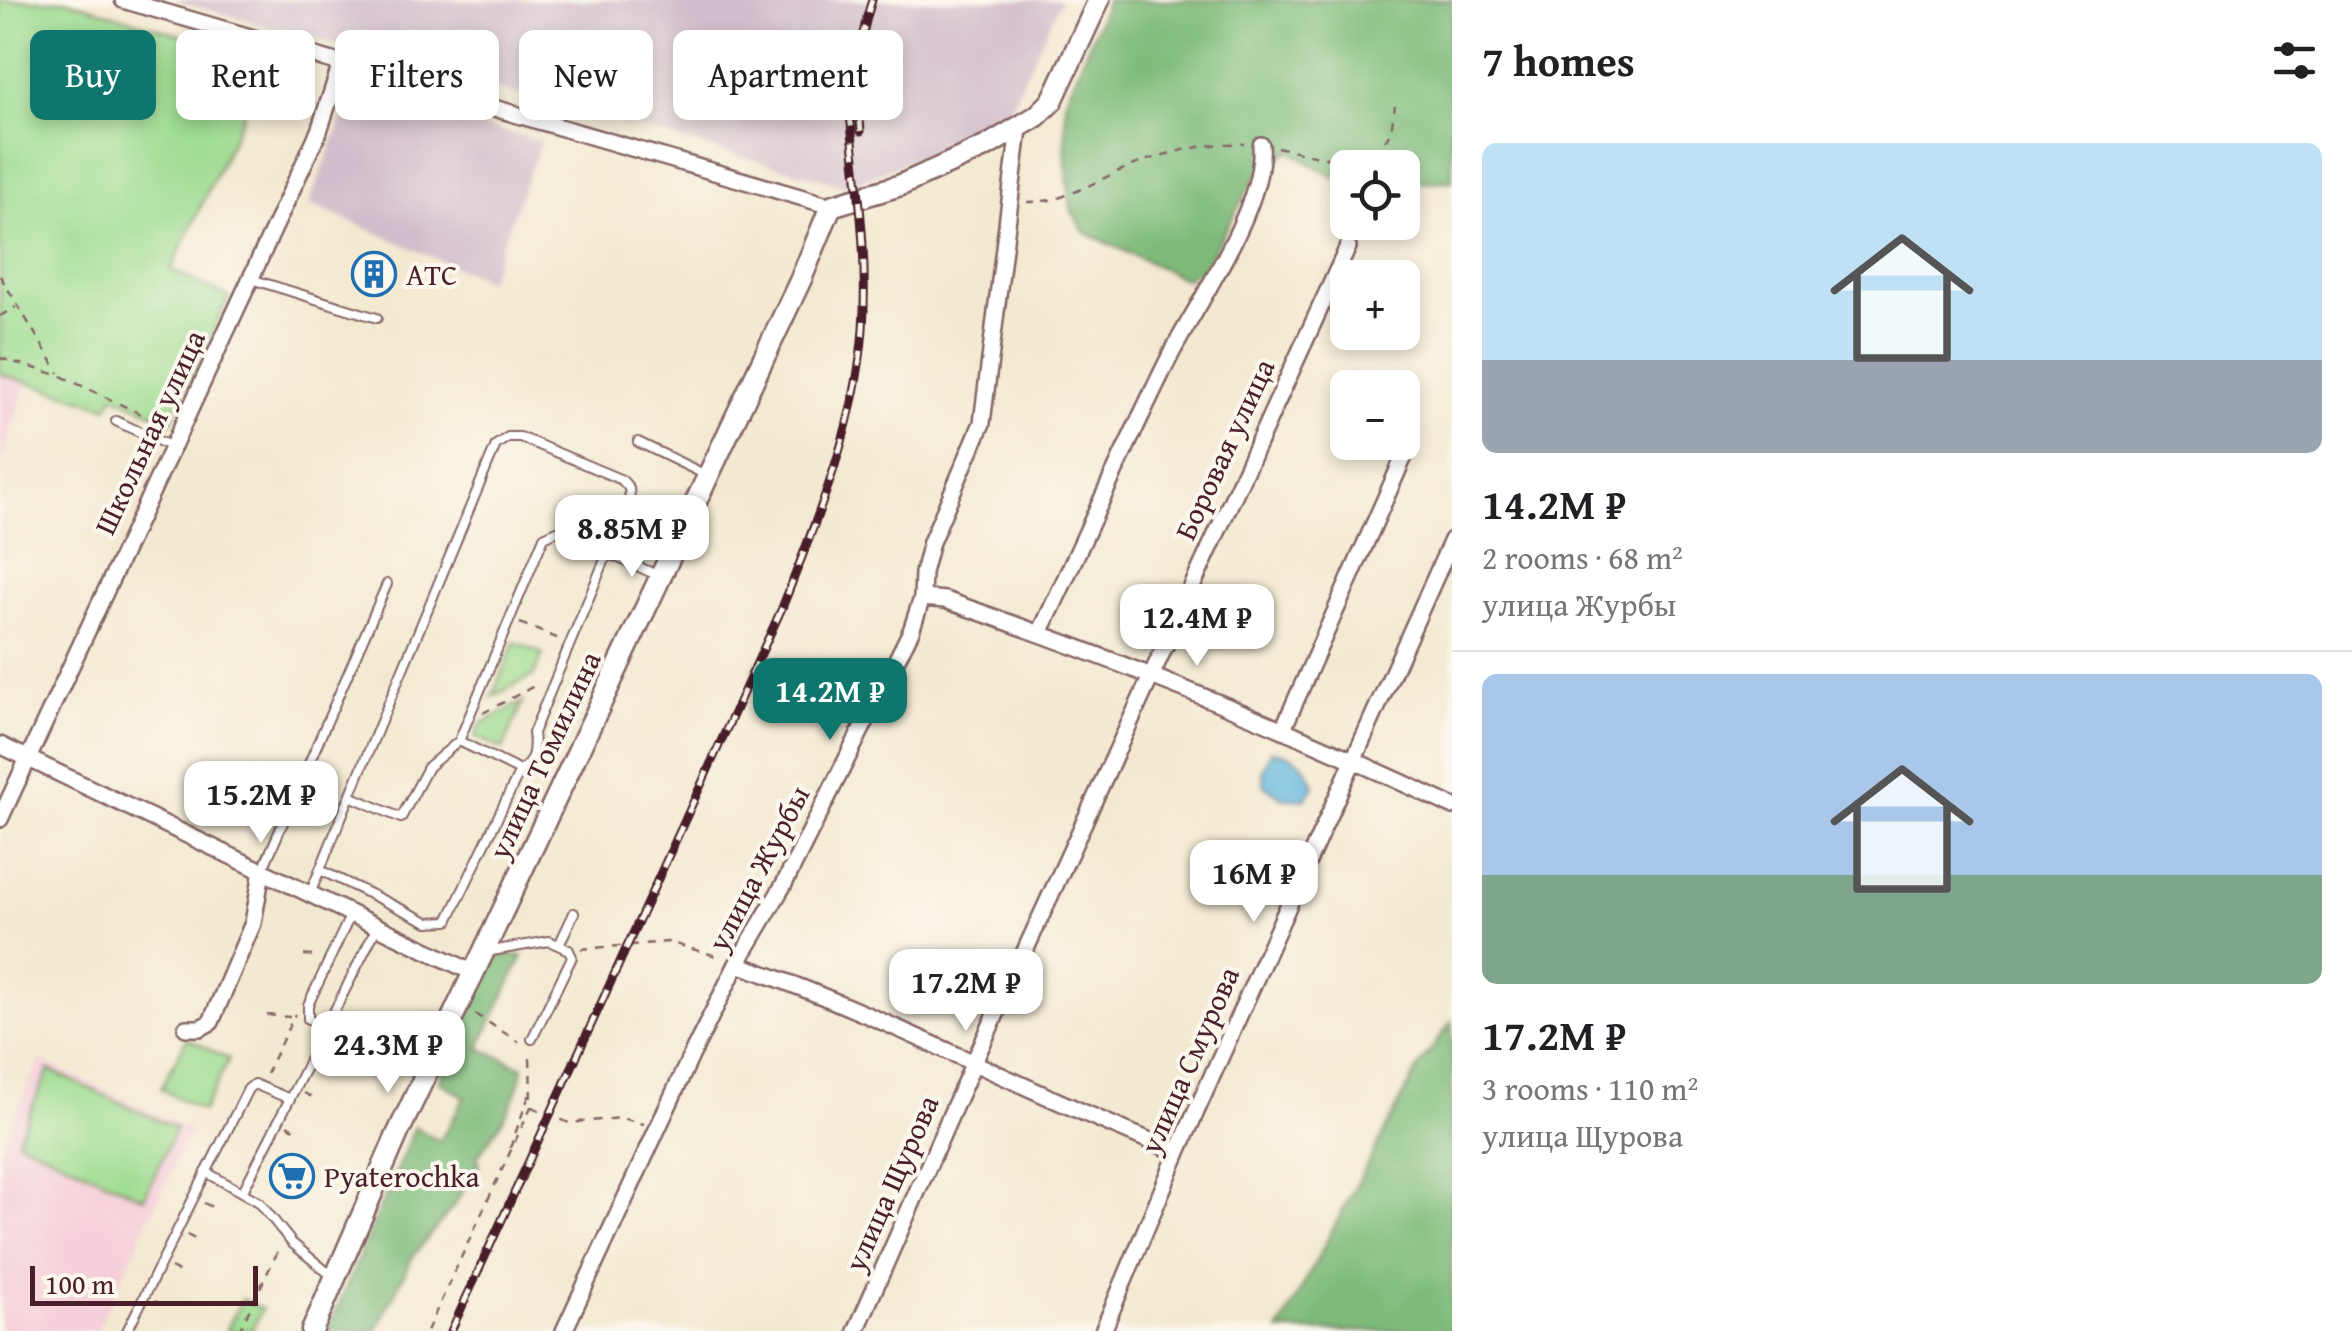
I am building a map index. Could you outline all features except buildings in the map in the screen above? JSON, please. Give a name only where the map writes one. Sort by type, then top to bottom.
[{"type":"street","points":[[123,0],[335,62]]},
{"type":"street","points":[[499,107],[831,206],[902,186],[1019,129],[1052,101],[1099,0]]},
{"type":"street","name":"Школьная улица","points":[[0,820],[319,131],[335,82]]},
{"type":"street","name":"улица Журбы","points":[[564,1331],[737,964],[792,868],[912,631],[931,542],[982,423],[1019,129]]},
{"type":"street","points":[[1040,633],[1172,352],[1207,294],[1260,180],[1261,145]]},
{"type":"street","name":"улица Томилина","points":[[312,1331],[396,1135],[801,280],[831,206]]},
{"type":"street","name":"Боровая улица","points":[[1150,674],[1348,247]]},
{"type":"street","points":[[1282,729],[1402,460]]},
{"type":"street","name":"улица Смурова","points":[[1103,1331],[1178,1152],[1452,540]]},
{"type":"street","points":[[922,598],[946,600],[1150,674],[1353,758],[1452,806]]},
{"type":"street","name":"улица Щурова","points":[[856,1331],[1150,674]]},
{"type":"street","points":[[0,745],[474,973]]},
{"type":"street","points":[[186,1028],[200,1028],[211,1022],[253,923],[262,871]]},
{"type":"street","points":[[737,964],[810,990],[1081,1114],[1178,1152]]},
{"type":"lane","points":[[250,280],[377,318]]},
{"type":"lane","points":[[116,421],[175,439]]},
{"type":"lane","points":[[310,894],[496,445],[508,437],[520,437],[622,480],[629,488],[630,499],[533,733],[535,750],[520,771],[448,921],[428,922],[320,870]]},
{"type":"lane","points":[[638,442],[708,475]]},
{"type":"lane","points":[[350,796],[401,818],[428,768],[459,742],[544,537],[550,532],[557,531],[661,577]]},
{"type":"lane","points":[[262,871],[388,584]]},
{"type":"lane","points":[[459,742],[520,771]]},
{"type":"lane","points":[[559,945],[574,913]]},
{"type":"lane","points":[[326,1028],[308,1019],[308,1005],[351,914]]},
{"type":"lane","points":[[243,1191],[377,927]]},
{"type":"lane","points":[[484,952],[549,941],[569,950],[572,957],[532,1039]]},
{"type":"lane","points":[[128,1331],[248,1089],[262,1084],[290,1099]]},
{"type":"lane","points":[[206,1172],[259,1202],[286,1235],[336,1278]]},
{"type":"path","points":[[1379,150],[1391,132],[1395,106]]},
{"type":"path","points":[[1013,199],[1049,201],[1131,166],[1187,150],[1234,143],[1330,157]]},
{"type":"path","points":[[0,276],[61,376]]},
{"type":"path","points":[[0,316],[18,306]]},
{"type":"path","points":[[0,358],[61,376],[175,439]]},
{"type":"path","points":[[510,619],[570,644]]},
{"type":"path","points":[[467,722],[557,674]]},
{"type":"path","points":[[569,950],[668,942],[737,964]]},
{"type":"path","points":[[304,956],[322,957]]},
{"type":"path","points":[[465,1008],[520,1042],[529,1056]]},
{"type":"path","points":[[266,1015],[293,1018]]},
{"type":"path","points":[[427,1331],[531,1107],[532,1039]]},
{"type":"path","points":[[510,1149],[531,1088]]},
{"type":"path","points":[[531,1107],[569,1123],[621,1118],[657,1130]]},
{"type":"path","points":[[239,1331],[286,1235]]},
{"type":"shaded area","points":[[173,0],[1061,0],[1004,120],[848,186],[608,120],[653,120],[653,30],[519,30],[519,95],[499,90],[499,30],[335,30],[335,45],[315,39],[315,30],[282,30]]},
{"type":"shaded area","points":[[342,120],[457,120],[541,141],[488,281],[309,204]]},
{"type":"shaded area","points":[[0,374],[27,382],[0,465]]},
{"type":"shaded area","points":[[40,1060],[190,1130],[97,1331],[0,1331],[0,1150]]},
{"type":"green space","points":[[0,0],[67,0],[176,34],[176,120],[241,120],[171,270],[229,297],[171,421],[114,395],[108,407],[0,374]]},
{"type":"green space","points":[[1107,0],[1452,0],[1452,181],[1420,182],[1420,150],[1330,150],[1330,175],[1289,151],[1256,176],[1203,269],[1185,279],[1084,232],[1071,209],[1065,102]]},
{"type":"green space","points":[[515,642],[543,654],[534,675],[492,697]]},
{"type":"green space","points":[[523,702],[503,749],[475,737],[481,724]]},
{"type":"green space","points":[[499,955],[523,956],[479,1048],[523,1067],[512,1103],[477,1157],[480,1164],[452,1208],[413,1256],[376,1331],[327,1331],[415,1127],[440,1141],[465,1097],[440,1082],[448,1050]]},
{"type":"green space","points":[[1452,1021],[1452,1331],[1279,1331],[1420,1065]]},
{"type":"green space","points":[[187,1038],[229,1059],[203,1111],[161,1089]]},
{"type":"green space","points":[[49,1070],[176,1128],[144,1198],[17,1140]]},
{"type":"green space","points":[[242,1299],[262,1309],[251,1331],[226,1331]]},
{"type":"water","points":[[1271,751],[1294,757],[1308,771],[1314,786],[1305,799],[1284,799],[1265,786],[1262,772]]},
{"type":"railway","points":[[861,131],[859,65],[872,0]]},
{"type":"railway","points":[[451,1331],[782,608],[833,472],[852,401],[863,329],[863,249],[851,120]]},
{"type":"place","name":"АТС","points":[[374,274]]},
{"type":"place","name":"Pyaterochka","points":[[292,1176]]}]
